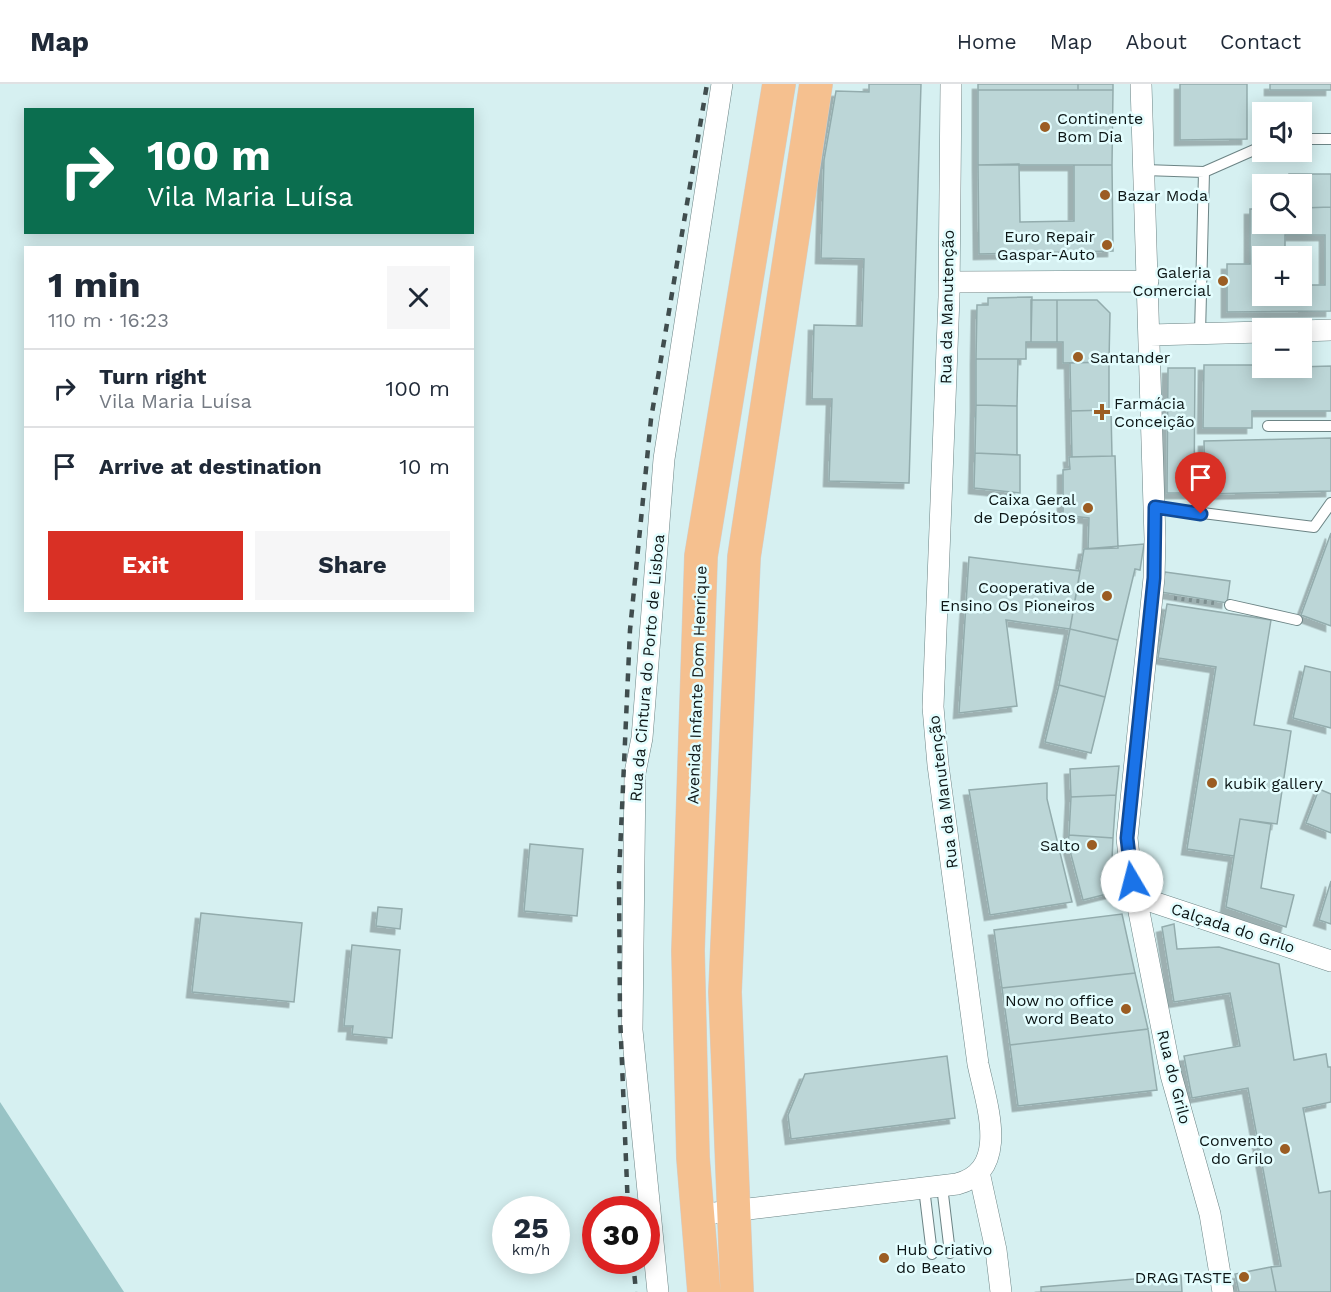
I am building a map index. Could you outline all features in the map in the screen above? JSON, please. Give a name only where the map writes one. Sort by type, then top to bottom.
[{"type":"main road","name":"Avenida Infante Dom Henrique","points":[[704,1292],[693,1158],[688,951],[701,556],[779,84]]},
{"type":"main road","points":[[738,1292],[725,992],[744,557],[816,84]]},
{"type":"street","name":"Rua da Cintura do Porto de Lisboa","points":[[658,1292],[632,1030],[635,773],[642,738],[664,459],[722,84]]},
{"type":"street","name":"Rua da Manutenção","points":[[951,84],[949,282],[933,708],[934,736],[974,1041],[991,1141],[988,1160],[979,1172]]},
{"type":"street","name":"Rua do Grilo","points":[[1141,84],[1155,507],[1154,578],[1127,838],[1135,896],[1172,1075],[1210,1214],[1223,1292]]},
{"type":"street","points":[[949,282],[1148,281]]},
{"type":"street","points":[[1312,331],[1331,330]]},
{"type":"street","points":[[1150,335],[1252,332]]},
{"type":"street","name":"Calçada do Grilo","points":[[1135,896],[1331,961]]},
{"type":"street","points":[[698,1215],[967,1182],[979,1172],[996,1250],[1002,1292]]},
{"type":"lane","points":[[1312,139],[1331,139]]},
{"type":"lane","points":[[1144,170],[1204,172],[1252,151]]},
{"type":"lane","points":[[1200,334],[1204,172]]},
{"type":"lane","points":[[1269,426],[1331,426]]},
{"type":"lane","points":[[1155,507],[1314,527],[1331,503]]},
{"type":"lane","points":[[1230,605],[1297,620]]},
{"type":"lane","points":[[933,1187],[950,1253]]},
{"type":"lane","points":[[932,1254],[933,1187]]},
{"type":"path","points":[[1152,595],[1230,605]]},
{"type":"water","points":[[0,1102],[124,1292],[0,1292]]},
{"type":"building","points":[[869,84],[921,84],[909,483],[829,481],[832,399],[812,399],[814,325],[862,326],[864,259],[821,258],[824,160],[836,91],[869,92]]},
{"type":"building","points":[[978,84],[1078,84],[1078,90],[978,90]]},
{"type":"building","points":[[1078,84],[1113,84],[1113,90],[1078,90]]},
{"type":"building","points":[[1180,84],[1247,84],[1247,139],[1180,140]]},
{"type":"building","points":[[1270,84],[1331,84],[1331,90],[1270,90]]},
{"type":"building","name":"Continente Bom Dia","points":[[978,90],[1113,90],[1112,165],[978,165]]},
{"type":"building","points":[[1019,164],[1020,222],[1074,221],[1074,165],[1112,165],[1113,251],[979,254],[978,165]]},
{"type":"building","points":[[1312,174],[1331,174],[1331,207],[1312,208]]},
{"type":"building","points":[[1331,207],[1331,311],[1227,312],[1227,264],[1250,264],[1250,209],[1252,209],[1252,234],[1312,234],[1312,208]]},
{"type":"building","points":[[1032,297],[1031,342],[1026,342],[1026,359],[976,359],[977,305],[988,305],[988,298]]},
{"type":"building","points":[[1031,300],[1057,300],[1057,342],[1031,342]]},
{"type":"building","points":[[1057,300],[1097,300],[1110,313],[1109,362],[1063,363],[1063,342],[1057,342]]},
{"type":"building","points":[[976,359],[1018,359],[1017,406],[976,405]]},
{"type":"building","points":[[1109,362],[1109,410],[1071,411],[1070,363]]},
{"type":"building","points":[[1204,365],[1252,365],[1252,378],[1312,378],[1312,367],[1331,366],[1331,411],[1252,411],[1252,428],[1203,428]]},
{"type":"building","points":[[1168,368],[1195,368],[1194,493],[1167,493]]},
{"type":"building","points":[[976,405],[1017,406],[1017,455],[975,453]]},
{"type":"building","points":[[1111,410],[1112,456],[1072,457],[1071,411]]},
{"type":"building","points":[[1331,438],[1331,491],[1205,494],[1204,441]]},
{"type":"building","points":[[975,453],[1020,455],[1020,493],[974,488]]},
{"type":"building","points":[[1115,456],[1118,548],[1088,549],[1089,518],[1063,515],[1063,470],[1070,469],[1069,457]]},
{"type":"building","points":[[1331,533],[1331,626],[1301,615]]},
{"type":"building","points":[[1144,544],[1140,570],[1135,569],[1118,640],[1070,629],[1084,549]]},
{"type":"building","points":[[969,557],[1080,571],[1070,629],[1006,620],[1017,706],[959,713]]},
{"type":"building","points":[[1165,572],[1230,581],[1227,603],[1161,592]]},
{"type":"building","points":[[1167,604],[1271,620],[1254,725],[1291,731],[1277,824],[1240,819],[1234,856],[1187,849],[1216,667],[1158,658]]},
{"type":"building","points":[[1070,629],[1118,640],[1105,697],[1059,685]]},
{"type":"building","points":[[1305,666],[1331,672],[1331,728],[1293,718]]},
{"type":"building","points":[[1059,685],[1105,697],[1091,753],[1045,742]]},
{"type":"building","points":[[1119,766],[1116,795],[1071,797],[1070,769]]},
{"type":"building","points":[[1047,783],[1047,799],[1072,902],[990,915],[969,790]]},
{"type":"building","points":[[1319,789],[1331,794],[1331,833],[1306,823]]},
{"type":"building","points":[[1116,795],[1113,838],[1069,835],[1071,797]]},
{"type":"building","points":[[1240,819],[1271,824],[1261,888],[1294,895],[1286,927],[1226,907]]},
{"type":"building","points":[[1069,835],[1113,838],[1112,860],[1119,891],[1083,900],[1068,843]]},
{"type":"building","points":[[530,844],[583,849],[577,916],[524,911]]},
{"type":"building","points":[[1331,881],[1331,924],[1319,920]]},
{"type":"building","points":[[378,907],[402,909],[400,929],[376,926]]},
{"type":"building","points":[[201,913],[302,923],[294,1002],[192,992]]},
{"type":"building","points":[[1122,914],[1135,973],[1002,988],[994,930]]},
{"type":"building","name":"Convento do Grilo","points":[[1174,924],[1177,949],[1219,947],[1279,964],[1294,1060],[1326,1054],[1328,1067],[1331,1067],[1331,1102],[1303,1108],[1319,1193],[1331,1191],[1331,1292],[1276,1292],[1271,1267],[1281,1266],[1248,1088],[1192,1098],[1184,1056],[1240,1046],[1230,993],[1174,1002],[1162,927]]},
{"type":"building","points":[[352,945],[400,950],[392,1038],[352,1034],[353,1026],[344,1026]]},
{"type":"building","points":[[1135,973],[1148,1029],[1010,1045],[1002,988]]},
{"type":"building","points":[[1148,1029],[1157,1090],[1018,1106],[1010,1045]]},
{"type":"building","points":[[947,1056],[955,1118],[791,1139],[788,1115],[805,1074]]},
{"type":"building","points":[[1271,1267],[1276,1292],[1239,1292],[1235,1274]]},
{"type":"building","points":[[1181,1275],[1182,1292],[1041,1292],[1041,1287]]},
{"type":"railway","points":[[627,1196],[620,1015],[619,876],[630,630],[651,419],[707,84]]},
{"type":"railway","points":[[634,1274],[636,1292]]},
{"type":"place","name":"Continente Bom Dia","points":[[1045,127]]},
{"type":"place","name":"Bazar Moda","points":[[1105,195]]},
{"type":"place","name":"Euro Repair Gaspar-Auto","points":[[1107,245]]},
{"type":"place","name":"Galeria Comercial","points":[[1223,281]]},
{"type":"place","name":"Santander","points":[[1078,357]]},
{"type":"place","name":"Farmácia Conceição","points":[[1102,412]]},
{"type":"place","name":"Caixa Geral de Depósitos","points":[[1088,508]]},
{"type":"place","name":"Cooperativa de Ensino Os Pioneiros","points":[[1107,596]]},
{"type":"place","name":"kubik gallery","points":[[1212,783]]},
{"type":"place","name":"Salto","points":[[1092,845]]},
{"type":"place","name":"Now no office word Beato","points":[[1126,1009]]},
{"type":"place","name":"Convento do Grilo","points":[[1285,1149]]},
{"type":"place","name":"Hub Criativo do Beato","points":[[884,1258]]},
{"type":"place","name":"DRAG TASTE","points":[[1244,1277]]},
{"type":"route","points":[[1132,881],[1127,838],[1154,578],[1155,507],[1201,514]]}]
